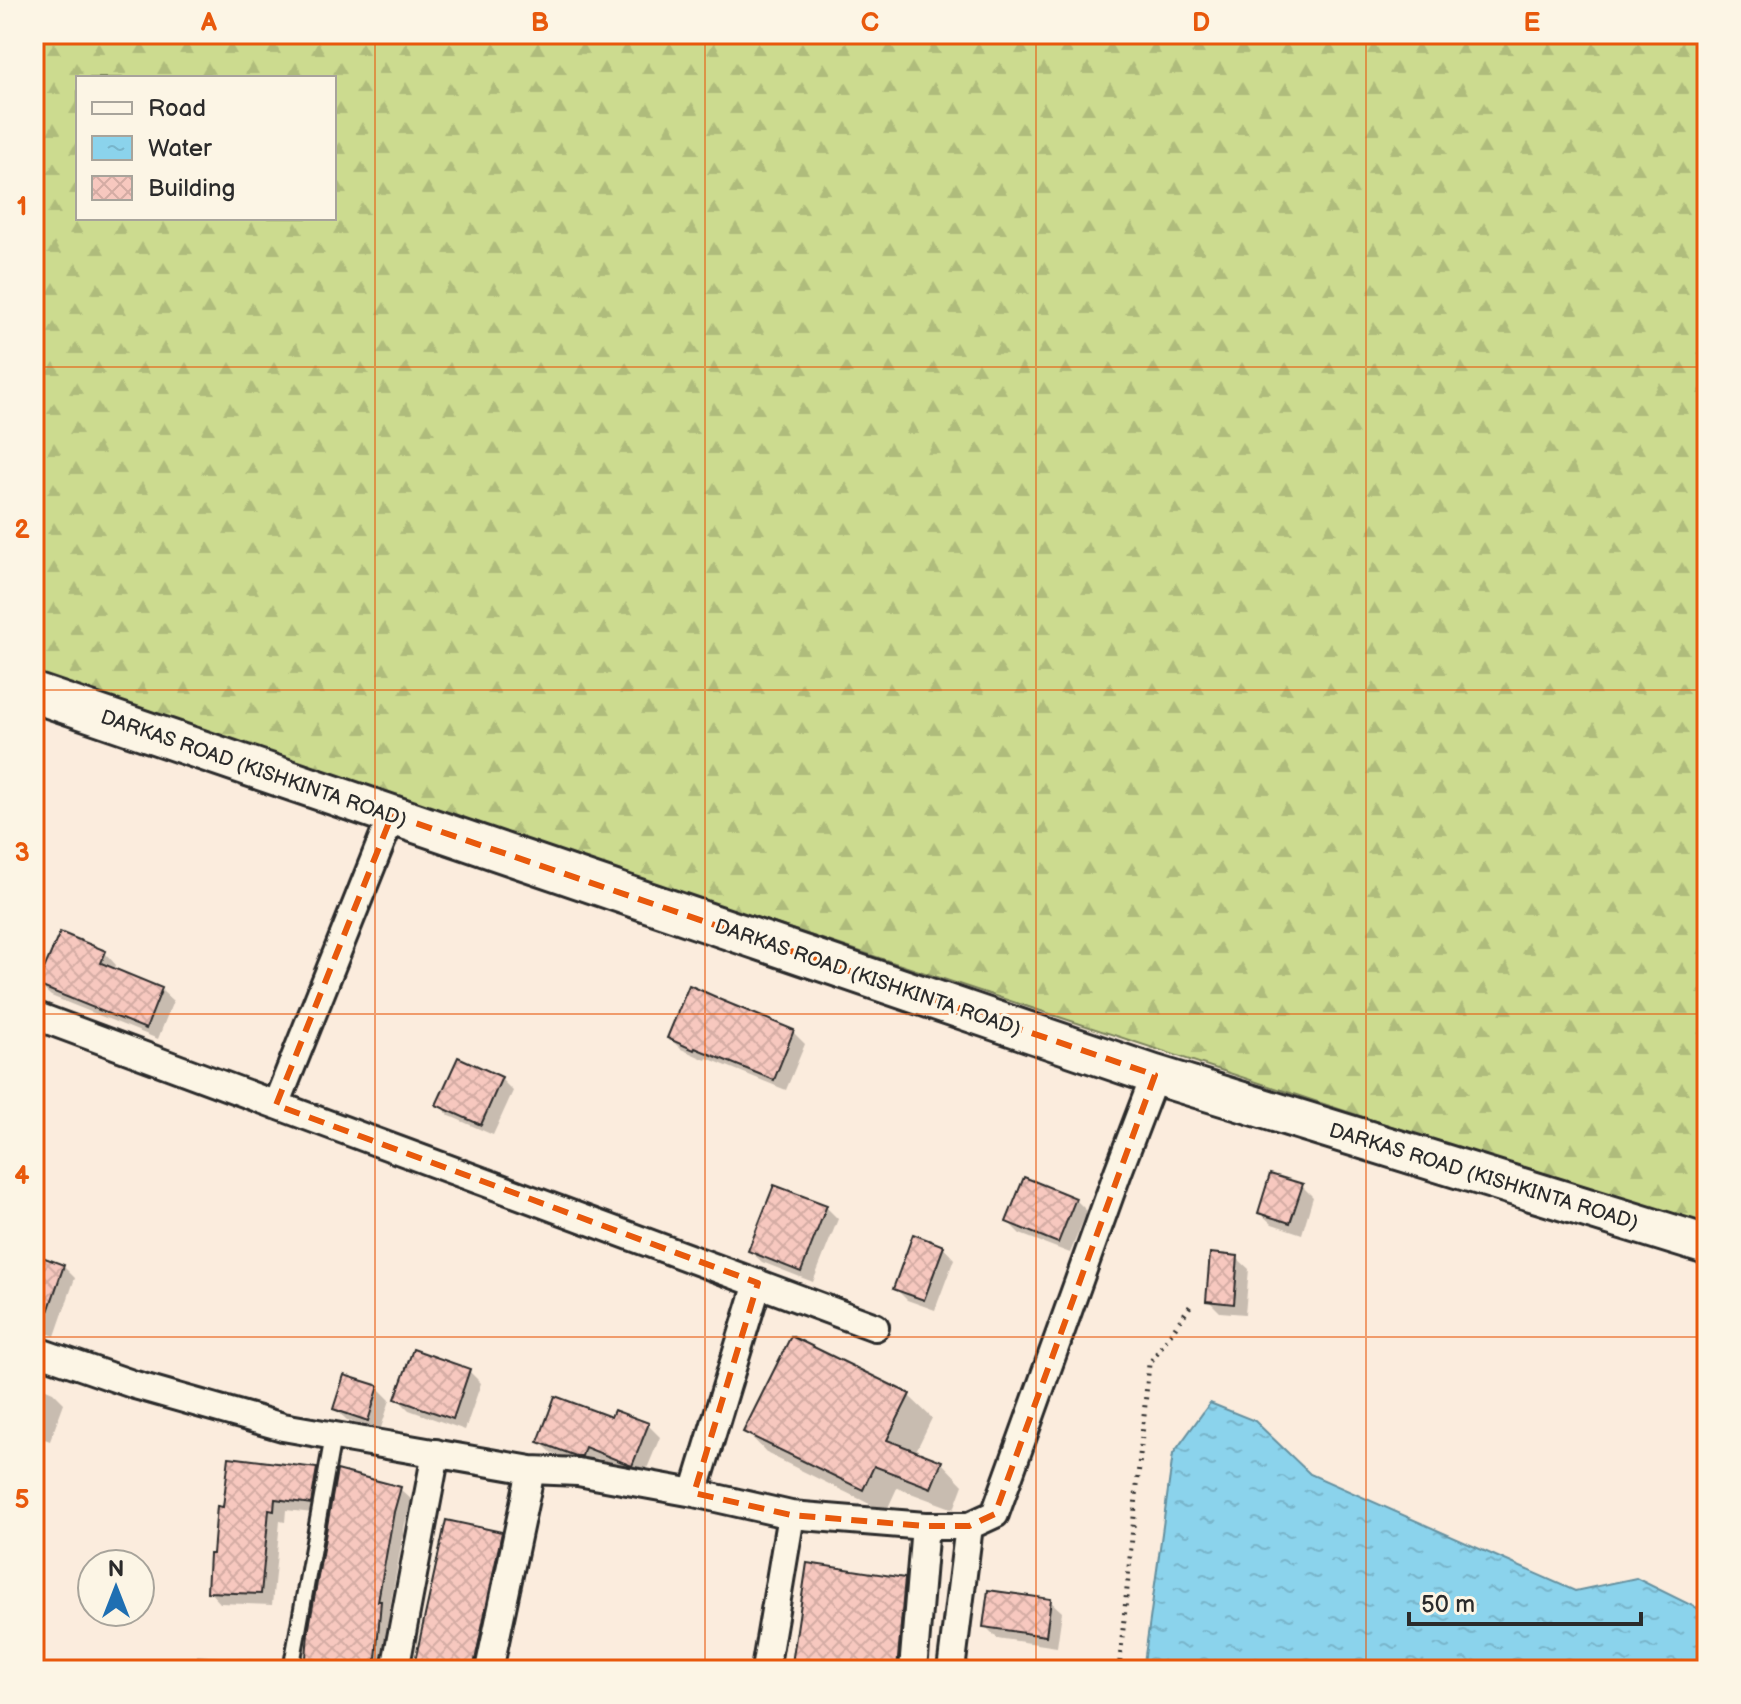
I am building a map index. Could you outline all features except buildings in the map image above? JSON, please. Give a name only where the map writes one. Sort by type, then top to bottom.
[{"type":"main road","name":"DARKAS ROAD (KISHKINTA ROAD)","points":[[34,693],[1155,1075],[1707,1245]]},
{"type":"street","points":[[276,1105],[392,815]]},
{"type":"street","points":[[34,1015],[875,1327]]},
{"type":"street","points":[[34,1350],[135,1385],[283,1427],[531,1470],[578,1472],[791,1515],[925,1526],[969,1526],[995,1514],[1155,1075]]},
{"type":"street","points":[[694,1493],[758,1283]]},
{"type":"street","points":[[395,1670],[436,1453]]},
{"type":"street","points":[[489,1670],[531,1470]]},
{"type":"street","points":[[765,1670],[791,1515]]},
{"type":"street","points":[[913,1670],[925,1526]]},
{"type":"street","points":[[951,1670],[969,1526]]},
{"type":"lane","points":[[291,1670],[333,1436]]},
{"type":"path","points":[[1119,1670],[1149,1364],[1191,1305]]},
{"type":"highlighted area","points":[[392,815],[1155,1075],[995,1514],[969,1526],[925,1526],[791,1515],[694,1493],[758,1283],[276,1105]]},
{"type":"green space","points":[[34,34],[1707,34],[1707,1230],[34,680]]},
{"type":"water","points":[[1210,1403],[1255,1421],[1310,1474],[1575,1591],[1636,1578],[1707,1613],[1707,1670],[1143,1670],[1173,1454]]}]
